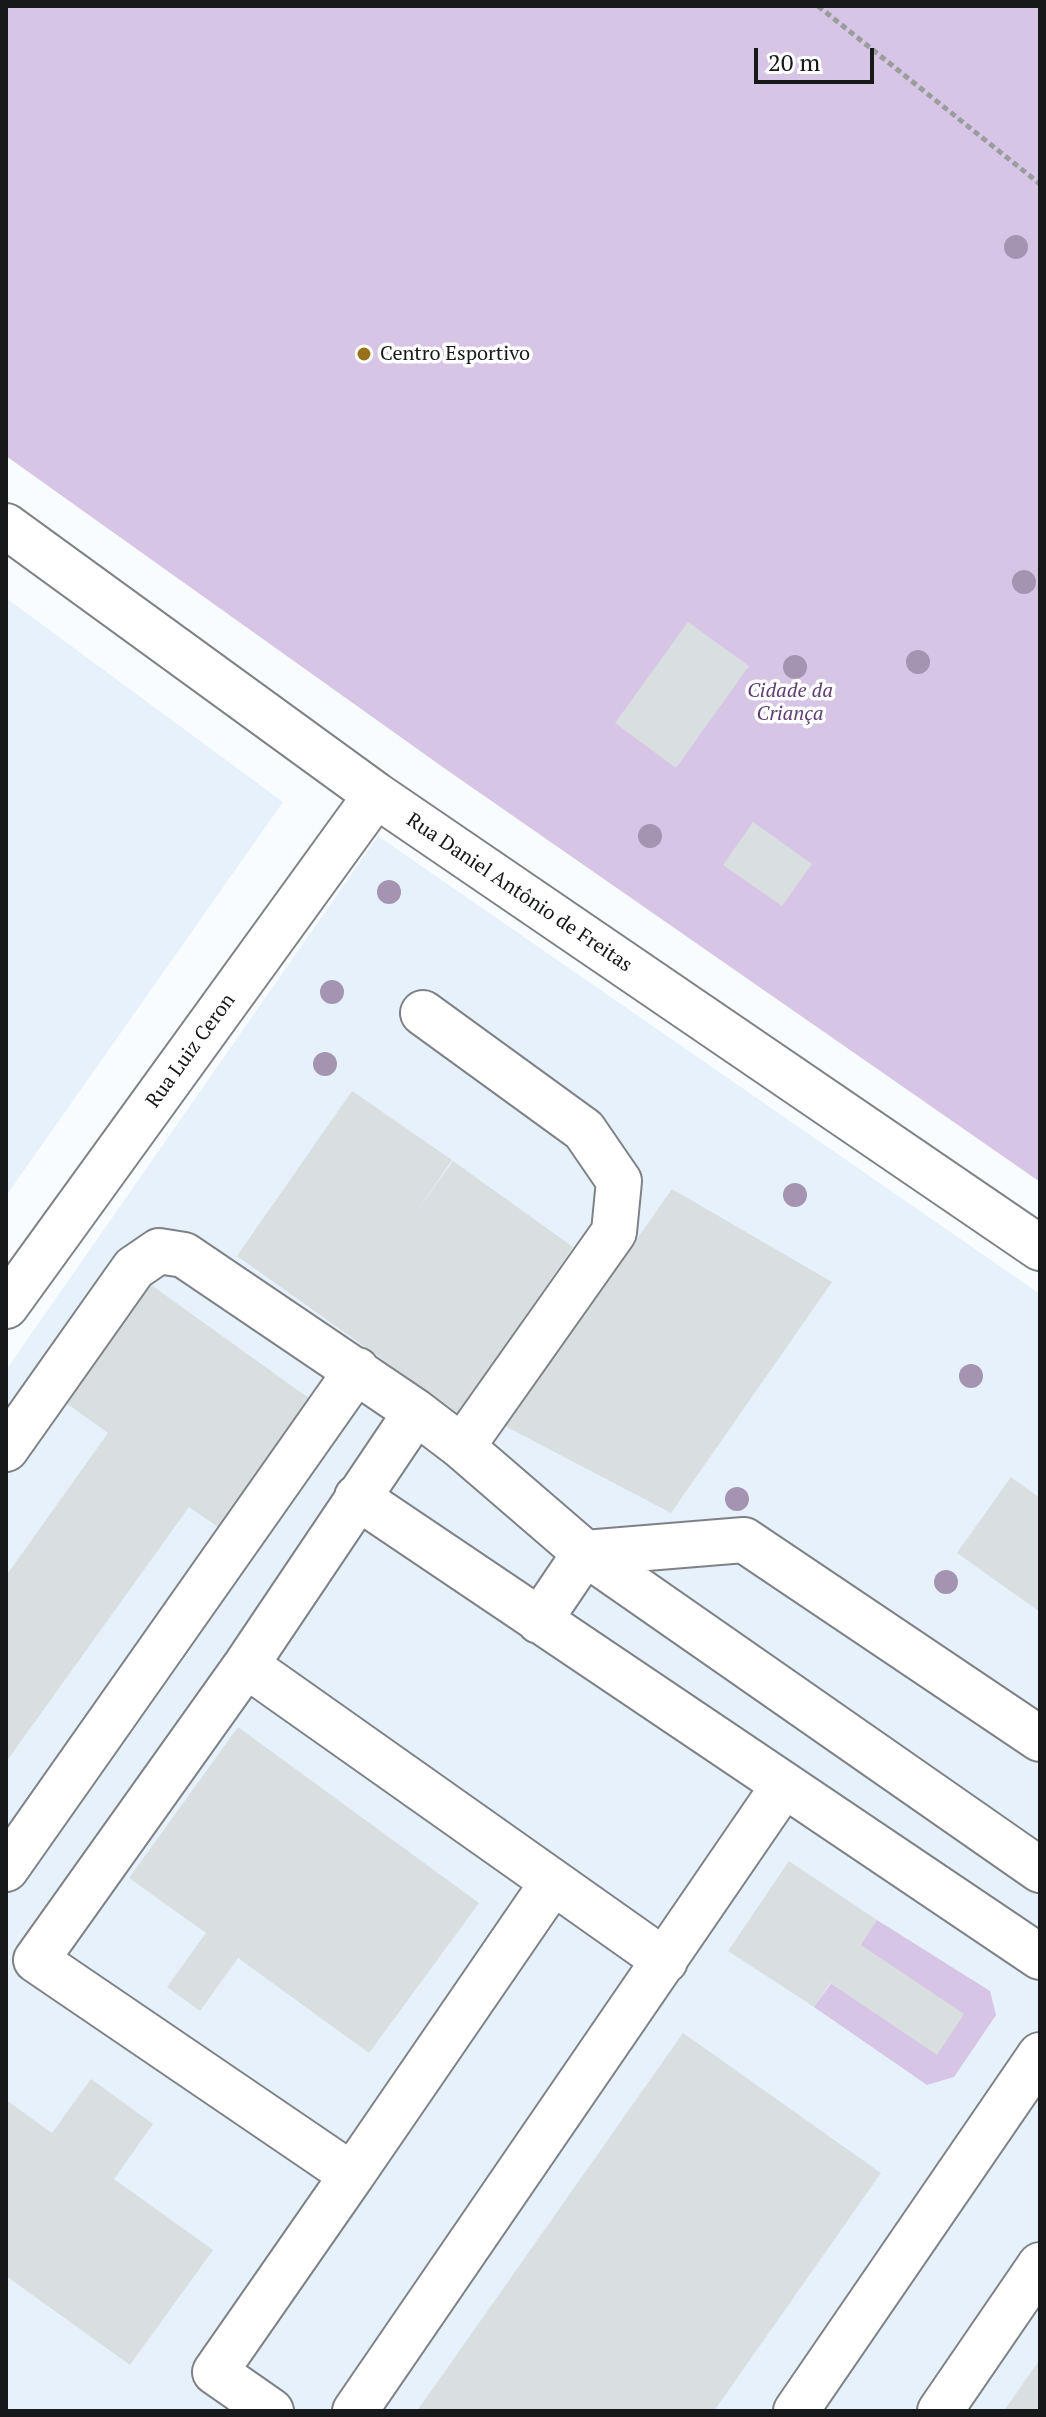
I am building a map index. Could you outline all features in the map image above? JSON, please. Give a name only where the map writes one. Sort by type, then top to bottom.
[{"type":"street","name":"Rua Daniel Antônio de Freitas","points":[[12,545],[1040,1248]]},
{"type":"street","name":"Rua Luiz Ceron","points":[[6,1306],[376,795]]},
{"type":"street","points":[[423,1013],[584,1130],[619,1181],[614,1232],[462,1447]]},
{"type":"street","points":[[6,1449],[134,1268],[159,1251],[184,1255],[416,1412],[462,1447],[585,1553],[1040,1870]]},
{"type":"street","points":[[6,1869],[357,1370]]},
{"type":"street","points":[[352,2175],[21,1950],[246,1665],[416,1412]]},
{"type":"street","points":[[357,1497],[1040,1957]]},
{"type":"street","points":[[585,1553],[744,1540],[1040,1739]]},
{"type":"street","points":[[539,1621],[585,1553]]},
{"type":"street","points":[[246,1665],[665,1961]]},
{"type":"street","points":[[355,2411],[784,1785]]},
{"type":"street","points":[[271,2411],[215,2372],[553,1882]]},
{"type":"street","points":[[796,2411],[1040,2055]]},
{"type":"street","points":[[940,2411],[1040,2265]]},
{"type":"path","points":[[818,6],[1040,184]]},
{"type":"shaded area","points":[[6,598],[283,802],[6,1196]]},
{"type":"shaded area","points":[[378,836],[1040,1294],[1040,2411],[6,2411],[6,1370]]},
{"type":"green space","name":"Cidade da Criança","points":[[6,6],[1040,6],[1040,1182],[444,768],[6,456]]},
{"type":"green space","points":[[877,1920],[990,1991],[996,2015],[954,2077],[927,2085],[814,2007]]},
{"type":"building","points":[[688,622],[749,666],[676,768],[615,723]]},
{"type":"building","points":[[753,822],[812,864],[782,906],[723,865]]},
{"type":"building","points":[[352,1091],[452,1160],[415,1214],[453,1161],[573,1247],[458,1413],[237,1256]]},
{"type":"building","points":[[672,1189],[832,1282],[671,1513],[505,1426]]},
{"type":"building","points":[[147,1282],[310,1399],[218,1527],[189,1507],[6,1762],[6,1576],[108,1433],[62,1400]]},
{"type":"building","points":[[1011,1477],[1040,1498],[1040,1612],[957,1553]]},
{"type":"building","points":[[238,1727],[479,1903],[369,2053],[238,1958],[200,2011],[167,1987],[206,1933],[129,1878]]},
{"type":"building","points":[[789,1861],[877,1920],[861,1945],[964,2014],[937,2055],[830,1983],[814,2007],[728,1951]]},
{"type":"building","points":[[683,2033],[881,2173],[714,2411],[417,2411]]},
{"type":"building","points":[[91,2079],[153,2124],[114,2179],[213,2250],[130,2365],[6,2276],[6,2100],[52,2133]]},
{"type":"building","points":[[1040,2359],[1040,2411],[1004,2411]]},
{"type":"place","name":"Centro Esportivo","points":[[364,354]]}]
